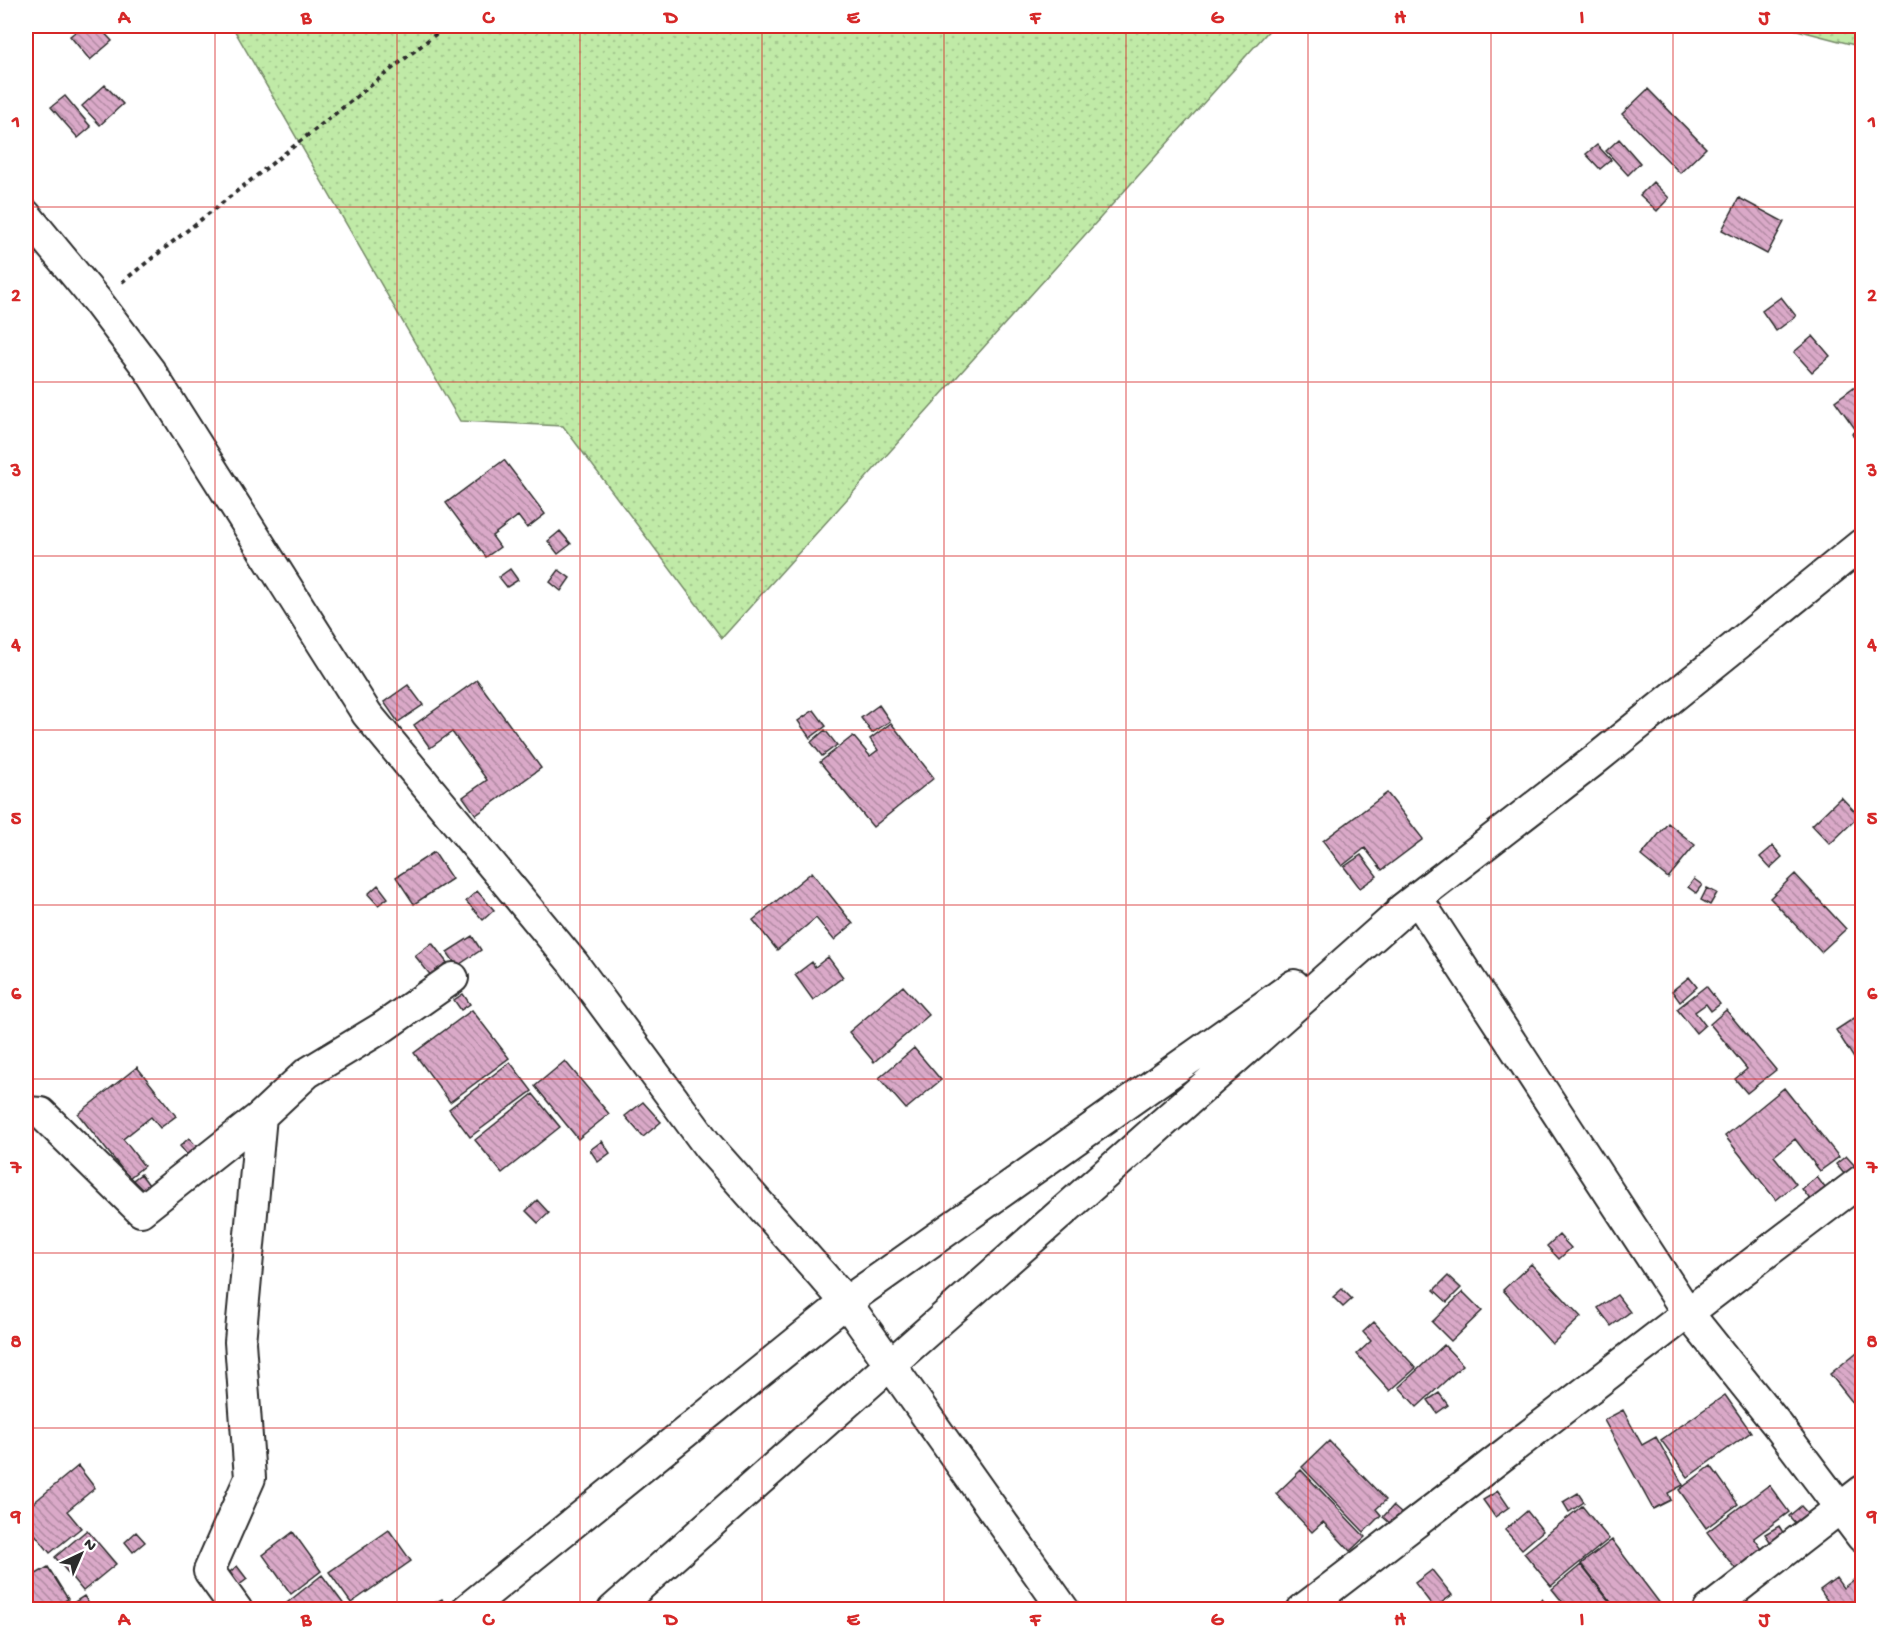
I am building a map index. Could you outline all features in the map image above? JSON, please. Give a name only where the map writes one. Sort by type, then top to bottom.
[{"type":"street","points":[[26,215],[150,371],[367,714],[573,963],[708,1146],[846,1302],[1064,1610]]},
{"type":"street","points":[[466,1610],[846,1302],[1417,898],[1591,763],[1863,544]]},
{"type":"street","points":[[1417,898],[1687,1312],[1852,1499],[1863,1537]]},
{"type":"street","points":[[613,1610],[1417,898]]},
{"type":"street","points":[[26,1112],[41,1113],[141,1211],[261,1116],[307,1073],[382,1027],[453,978]]},
{"type":"street","points":[[237,1610],[209,1571],[250,1478],[240,1342],[261,1116]]},
{"type":"street","points":[[1302,1610],[1687,1312],[1863,1180]]},
{"type":"street","points":[[1708,1610],[1852,1499]]},
{"type":"path","points":[[97,302],[446,26]]},
{"type":"green space","points":[[232,26],[1273,26],[722,638],[563,426],[460,421]]},
{"type":"green space","points":[[1782,26],[1862,26],[1862,47]]},
{"type":"building","points":[[83,26],[98,26],[112,41],[90,60],[70,36]]},
{"type":"building","points":[[105,85],[123,104],[100,125],[82,106]]},
{"type":"building","points":[[1648,89],[1706,148],[1680,173],[1622,114]]},
{"type":"building","points":[[65,96],[91,127],[78,138],[51,107]]},
{"type":"building","points":[[1619,139],[1640,163],[1628,175],[1606,151]]},
{"type":"building","points":[[1597,145],[1611,160],[1600,169],[1586,154]]},
{"type":"building","points":[[1653,182],[1669,198],[1657,211],[1640,195]]},
{"type":"building","points":[[1739,198],[1784,222],[1767,254],[1722,230]]},
{"type":"building","points":[[1781,297],[1796,316],[1776,331],[1762,311]]},
{"type":"building","points":[[1813,336],[1830,356],[1812,372],[1794,352]]},
{"type":"building","points":[[1862,381],[1862,426],[1856,430],[1835,401]]},
{"type":"building","points":[[1862,427],[1862,452],[1852,433]]},
{"type":"building","points":[[504,460],[545,514],[527,528],[518,516],[492,536],[500,547],[486,557],[446,503]]},
{"type":"building","points":[[560,531],[571,544],[558,554],[548,541]]},
{"type":"building","points":[[510,569],[518,580],[507,587],[499,577]]},
{"type":"building","points":[[559,570],[570,578],[561,591],[550,582]]},
{"type":"building","points":[[477,680],[541,768],[476,815],[463,797],[487,780],[452,732],[430,748],[414,725]]},
{"type":"building","points":[[408,685],[423,705],[398,722],[384,702]]},
{"type":"building","points":[[879,705],[890,721],[872,733],[861,718]]},
{"type":"building","points":[[814,710],[826,726],[810,738],[798,721]]},
{"type":"building","points":[[891,723],[934,778],[873,827],[820,762],[853,736],[870,756],[878,750],[870,739]]},
{"type":"building","points":[[825,730],[837,745],[822,756],[811,742]]},
{"type":"building","points":[[1387,793],[1423,839],[1382,870],[1365,848],[1342,866],[1323,841]]},
{"type":"building","points":[[1841,797],[1859,816],[1830,844],[1812,825]]},
{"type":"building","points":[[1668,823],[1695,845],[1668,878],[1641,856]]},
{"type":"building","points":[[1773,846],[1782,857],[1770,868],[1760,857]]},
{"type":"building","points":[[434,852],[452,879],[414,904],[396,877]]},
{"type":"building","points":[[1361,855],[1377,876],[1360,888],[1344,867]]},
{"type":"building","points":[[812,872],[853,924],[834,940],[816,918],[777,950],[753,920]]},
{"type":"building","points":[[1795,874],[1846,929],[1821,952],[1770,898]]},
{"type":"building","points":[[1694,879],[1702,885],[1696,893],[1688,887]]},
{"type":"building","points":[[378,885],[388,898],[378,905],[368,894]]},
{"type":"building","points":[[1707,888],[1717,893],[1710,905],[1701,900]]},
{"type":"building","points":[[477,891],[494,910],[483,920],[466,901]]},
{"type":"building","points":[[472,936],[481,950],[457,966],[447,952]]},
{"type":"building","points":[[432,943],[448,964],[432,977],[415,956]]},
{"type":"building","points":[[828,957],[843,977],[813,1000],[795,975],[812,962],[815,967]]},
{"type":"building","points":[[1689,977],[1697,987],[1680,1002],[1672,991]]},
{"type":"building","points":[[903,986],[929,1015],[874,1062],[849,1032]]},
{"type":"building","points":[[1706,986],[1720,1004],[1711,1011],[1706,1004],[1695,1012],[1705,1025],[1696,1033],[1677,1009]]},
{"type":"building","points":[[463,994],[470,1004],[461,1010],[454,1000]]},
{"type":"building","points":[[472,1010],[509,1058],[450,1102],[414,1053]]},
{"type":"building","points":[[1726,1010],[1776,1070],[1747,1093],[1735,1079],[1747,1069],[1710,1024]]},
{"type":"building","points":[[1862,1013],[1862,1071],[1836,1030]]},
{"type":"building","points":[[914,1048],[941,1080],[906,1109],[879,1078]]},
{"type":"building","points":[[565,1061],[609,1114],[578,1139],[535,1086]]},
{"type":"building","points":[[510,1062],[532,1091],[470,1137],[449,1109]]},
{"type":"building","points":[[137,1067],[176,1116],[160,1128],[151,1117],[123,1139],[144,1166],[129,1178],[78,1114]]},
{"type":"building","points":[[1784,1088],[1839,1157],[1820,1171],[1795,1139],[1774,1156],[1796,1184],[1776,1200],[1725,1136]]},
{"type":"building","points":[[533,1094],[560,1127],[502,1173],[475,1140]]},
{"type":"building","points":[[643,1102],[661,1122],[643,1137],[625,1116]]},
{"type":"building","points":[[189,1138],[199,1149],[189,1157],[180,1146]]},
{"type":"building","points":[[602,1141],[610,1153],[598,1162],[590,1150]]},
{"type":"building","points":[[1846,1156],[1855,1166],[1845,1175],[1836,1164]]},
{"type":"building","points":[[141,1174],[149,1185],[141,1192],[133,1180]]},
{"type":"building","points":[[1817,1177],[1826,1189],[1811,1201],[1802,1189]]},
{"type":"building","points":[[537,1200],[549,1213],[538,1223],[526,1211]]},
{"type":"building","points":[[1559,1235],[1571,1248],[1559,1259],[1547,1246]]},
{"type":"building","points":[[1531,1264],[1581,1317],[1552,1344],[1503,1290]]},
{"type":"building","points":[[1448,1276],[1461,1288],[1447,1302],[1434,1290]]},
{"type":"building","points":[[1342,1289],[1352,1299],[1343,1307],[1333,1297]]},
{"type":"building","points":[[1463,1292],[1482,1311],[1451,1341],[1432,1322]]},
{"type":"building","points":[[1617,1295],[1630,1312],[1611,1326],[1598,1308]]},
{"type":"building","points":[[1374,1322],[1416,1368],[1390,1391],[1357,1354],[1371,1341],[1363,1332]]},
{"type":"building","points":[[1444,1345],[1463,1365],[1417,1407],[1399,1387]]},
{"type":"building","points":[[1862,1348],[1862,1412],[1861,1413],[1830,1374]]},
{"type":"building","points":[[1439,1393],[1448,1405],[1437,1413],[1428,1400]]},
{"type":"building","points":[[1725,1395],[1751,1432],[1688,1477],[1661,1440]]},
{"type":"building","points":[[1623,1410],[1642,1445],[1656,1437],[1683,1485],[1668,1493],[1671,1500],[1653,1509],[1604,1420]]},
{"type":"building","points":[[1329,1441],[1386,1500],[1376,1509],[1381,1515],[1364,1532],[1302,1467]]},
{"type":"building","points":[[78,1466],[95,1488],[67,1511],[81,1528],[50,1553],[26,1523],[26,1509]]},
{"type":"building","points":[[1711,1466],[1738,1504],[1706,1528],[1679,1490]]},
{"type":"building","points":[[1301,1470],[1365,1537],[1350,1551],[1323,1522],[1312,1532],[1276,1494]]},
{"type":"building","points":[[1769,1485],[1789,1512],[1754,1538],[1764,1552],[1737,1571],[1707,1532]]},
{"type":"building","points":[[1498,1491],[1509,1507],[1495,1517],[1483,1500]]},
{"type":"building","points":[[1578,1493],[1584,1502],[1569,1512],[1563,1502]]},
{"type":"building","points":[[1393,1506],[1402,1514],[1392,1525],[1383,1517]]},
{"type":"building","points":[[1582,1506],[1609,1539],[1551,1586],[1524,1553]]},
{"type":"building","points":[[1801,1506],[1811,1517],[1799,1527],[1789,1516]]},
{"type":"building","points":[[1527,1511],[1543,1531],[1522,1549],[1505,1530]]},
{"type":"building","points":[[1779,1526],[1787,1539],[1774,1547],[1765,1534]]},
{"type":"building","points":[[87,1530],[116,1564],[83,1591],[55,1557]]},
{"type":"building","points":[[389,1530],[411,1561],[351,1603],[329,1572]]},
{"type":"building","points":[[136,1532],[145,1542],[133,1552],[125,1542]]},
{"type":"building","points":[[293,1532],[321,1571],[291,1594],[263,1555]]},
{"type":"building","points":[[1612,1540],[1661,1605],[1655,1610],[1617,1610],[1581,1564]]},
{"type":"building","points":[[1581,1565],[1616,1610],[1569,1610],[1552,1589]]},
{"type":"building","points":[[237,1566],[247,1579],[234,1589],[225,1576]]},
{"type":"building","points":[[48,1567],[68,1599],[50,1610],[26,1610],[26,1580]]},
{"type":"building","points":[[1432,1570],[1452,1595],[1434,1608],[1415,1583]]},
{"type":"building","points":[[322,1575],[348,1610],[278,1610]]},
{"type":"building","points":[[1860,1575],[1862,1601],[1851,1610],[1814,1610],[1827,1600],[1820,1590],[1836,1578],[1843,1588]]},
{"type":"building","points":[[84,1596],[93,1610],[62,1610]]},
{"type":"building","points":[[442,1599],[447,1610],[432,1610],[430,1605]]},
{"type":"building","points":[[1542,1599],[1550,1610],[1528,1610]]}]
